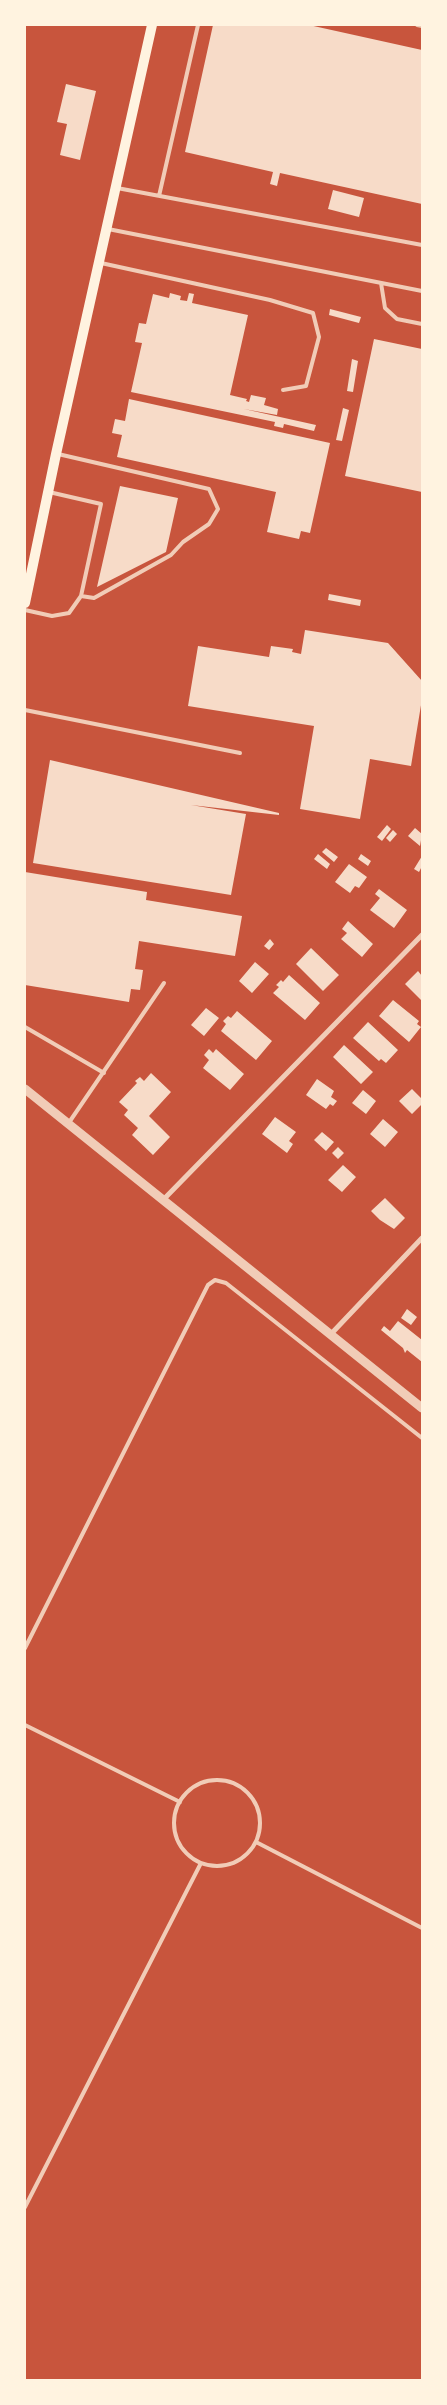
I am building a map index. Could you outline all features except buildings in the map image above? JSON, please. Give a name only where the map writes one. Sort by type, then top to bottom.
[{"type":"main road","points":[[25,603],[56,454],[152,25]]},
{"type":"street","points":[[163,1200],[422,935]]},
{"type":"street","points":[[25,1089],[422,1407]]},
{"type":"street","points":[[330,1334],[422,1238]]},
{"type":"lane","points":[[159,196],[198,25]]},
{"type":"lane","points":[[417,25],[422,26]]},
{"type":"lane","points":[[115,188],[422,245]]},
{"type":"lane","points":[[106,228],[422,291]]},
{"type":"lane","points":[[98,263],[270,300],[313,314],[319,337],[306,386],[283,390]]},
{"type":"lane","points":[[381,282],[385,308],[397,319],[422,324]]},
{"type":"lane","points":[[56,454],[209,489],[218,509],[209,524],[183,542],[171,555],[94,598],[81,596]]},
{"type":"lane","points":[[25,610],[52,616],[69,613],[81,596],[101,504],[48,491]]},
{"type":"lane","points":[[25,710],[240,753]]},
{"type":"lane","points":[[68,1124],[164,983]]},
{"type":"lane","points":[[25,1027],[104,1073]]},
{"type":"lane","points":[[25,1648],[208,1285],[215,1280],[226,1283],[422,1438]]},
{"type":"lane","points":[[25,1725],[180,1802]]},
{"type":"lane","points":[[221,1779],[238,1784],[252,1797],[259,1811],[260,1826],[256,1842],[247,1854],[234,1863],[217,1866],[201,1863],[187,1854],[178,1840],[174,1823],[177,1807],[180,1802],[187,1792],[203,1782],[221,1779]]},
{"type":"lane","points":[[256,1842],[422,1928]]},
{"type":"lane","points":[[25,2207],[201,1863]]}]
